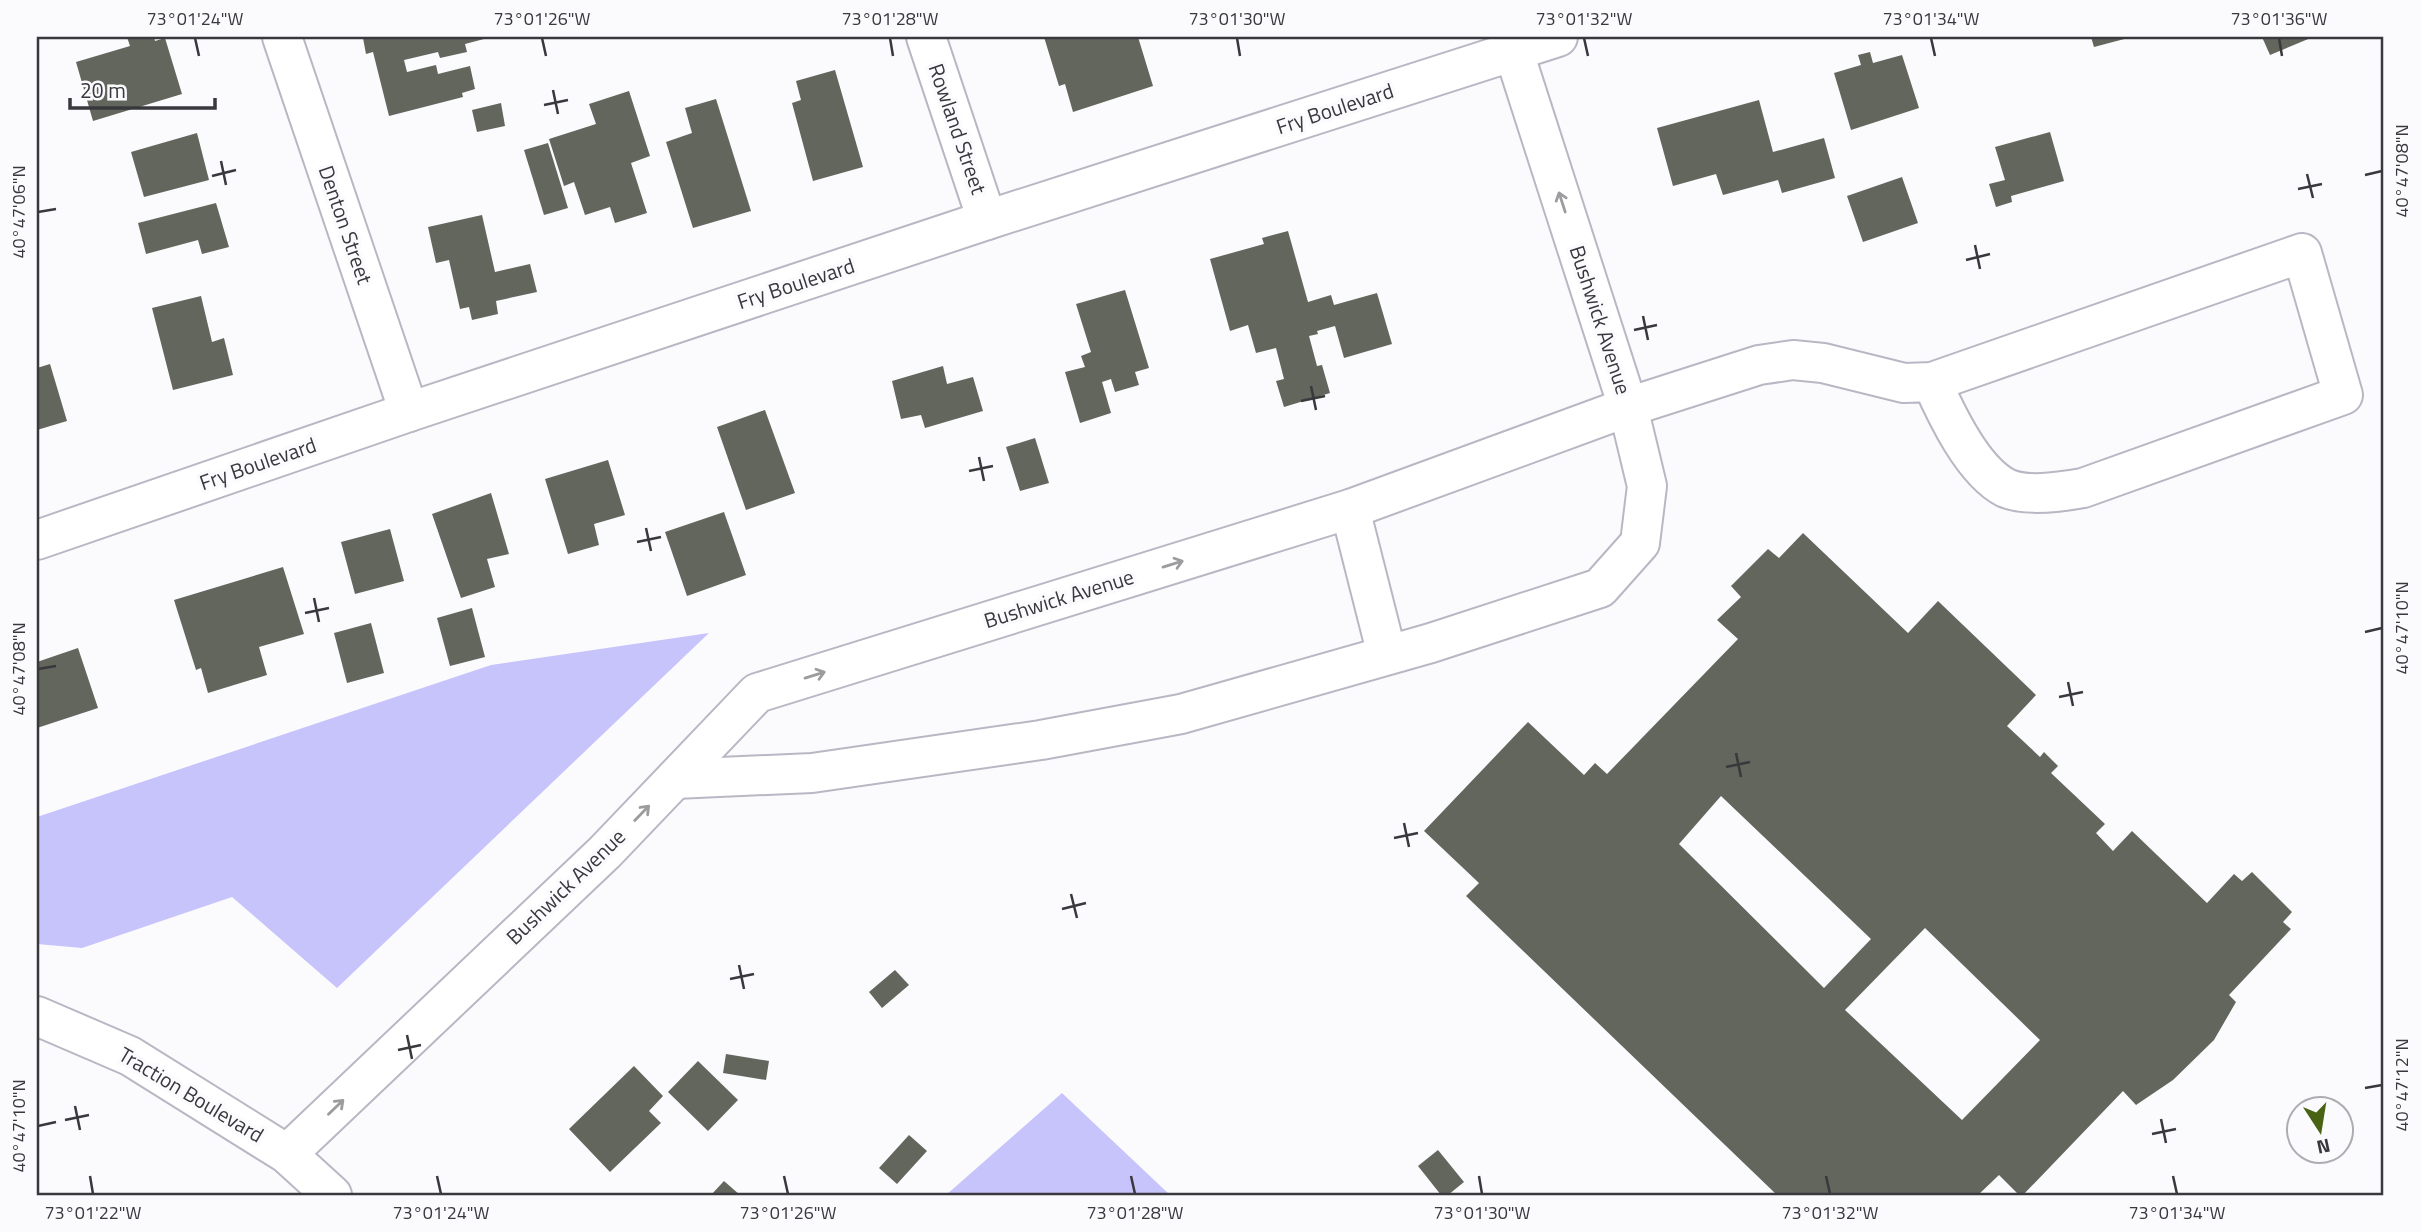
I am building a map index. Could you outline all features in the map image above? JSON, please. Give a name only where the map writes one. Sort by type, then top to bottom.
[{"type":"street","name":"Denton Street","points":[[282,37],[409,412]]},
{"type":"street","name":"Rowland Street","points":[[926,37],[987,220]]},
{"type":"street","name":"Fry Boulevard","points":[[37,540],[409,412],[1512,44],[1558,37]]},
{"type":"street","name":"Bushwick Avenue","points":[[287,1154],[605,852],[757,693],[1350,509],[1628,407],[1512,44]]},
{"type":"street","points":[[675,779],[812,773],[1041,740],[1181,714],[1387,655],[1600,588],[1640,543],[1647,485],[1628,407],[1759,365],[1793,360],[1823,363],[1904,383],[1932,382],[2302,253],[2343,394],[2082,488],[2042,493],[2009,489],[1992,479],[1949,420],[1932,382]]},
{"type":"street","points":[[1350,509],[1387,655]]},
{"type":"street","name":"Traction Boulevard","points":[[37,1016],[130,1056],[287,1154],[332,1195]]},
{"type":"shaded area","points":[[709,633],[337,988],[232,897],[82,948],[37,944],[37,817],[491,665]]},
{"type":"shaded area","points":[[1062,1093],[1170,1195],[946,1195]]},
{"type":"building","points":[[127,37],[154,37],[155,41],[165,38],[182,94],[93,121],[76,62],[130,46]]},
{"type":"building","points":[[484,37],[465,44],[467,52],[440,58],[438,52],[404,60],[407,72],[436,65],[438,74],[470,66],[475,89],[462,93],[463,97],[389,116],[373,52],[366,54],[363,38]]},
{"type":"building","points":[[1044,37],[1138,37],[1153,86],[1073,112],[1065,84],[1059,86]]},
{"type":"building","points":[[2091,37],[2127,37],[2128,38],[2094,47]]},
{"type":"building","points":[[2262,37],[2313,37],[2270,55]]},
{"type":"building","points":[[1870,52],[1873,63],[1902,55],[1919,108],[1851,130],[1834,73],[1861,65],[1858,55]]},
{"type":"building","points":[[835,70],[863,167],[813,181],[792,103],[801,100],[796,81]]},
{"type":"building","points":[[629,91],[650,156],[631,163],[647,213],[615,223],[610,207],[585,215],[574,182],[564,186],[549,139],[596,124],[589,104]]},
{"type":"building","points":[[716,99],[751,211],[693,228],[666,142],[692,133],[685,108]]},
{"type":"building","points":[[1759,100],[1773,152],[1824,138],[1835,178],[1782,193],[1778,180],[1723,195],[1716,174],[1673,186],[1657,128]]},
{"type":"building","points":[[501,103],[505,126],[477,132],[472,110]]},
{"type":"building","points":[[2050,132],[2064,181],[2011,196],[2012,202],[1996,207],[1989,184],[2005,180],[1995,147]]},
{"type":"building","points":[[197,133],[209,180],[144,197],[131,152]]},
{"type":"building","points":[[548,143],[568,208],[544,215],[524,150]]},
{"type":"building","points":[[1902,177],[1918,223],[1863,242],[1847,196]]},
{"type":"building","points":[[216,203],[229,247],[202,254],[198,240],[146,254],[138,223]]},
{"type":"building","points":[[482,215],[495,272],[530,264],[537,292],[496,301],[498,314],[472,320],[469,307],[460,309],[449,260],[436,263],[428,227]]},
{"type":"building","points":[[1288,231],[1308,302],[1331,295],[1334,305],[1377,293],[1392,344],[1344,358],[1335,326],[1317,331],[1318,334],[1309,336],[1317,366],[1322,365],[1330,393],[1284,407],[1276,381],[1284,379],[1276,348],[1256,353],[1248,325],[1230,331],[1210,259],[1264,244],[1262,238]]},
{"type":"building","points":[[1125,290],[1149,368],[1135,372],[1139,385],[1115,392],[1111,379],[1102,382],[1111,413],[1080,423],[1065,372],[1085,367],[1081,356],[1091,352],[1076,304]]},
{"type":"building","points":[[201,296],[212,342],[224,338],[233,375],[173,390],[152,308]]},
{"type":"building","points":[[50,364],[67,421],[37,430],[37,368]]},
{"type":"building","points":[[943,366],[947,384],[973,377],[983,411],[925,428],[921,415],[901,419],[892,381]]},
{"type":"building","points":[[765,410],[795,493],[746,510],[717,427]]},
{"type":"building","points":[[1035,438],[1049,483],[1020,491],[1006,447]]},
{"type":"building","points":[[608,460],[625,515],[594,524],[599,545],[568,554],[545,479]]},
{"type":"building","points":[[491,493],[509,554],[487,559],[495,587],[461,598],[432,514]]},
{"type":"building","points":[[724,512],[746,575],[687,596],[665,532]]},
{"type":"building","points":[[390,529],[404,581],[355,594],[341,542]]},
{"type":"building","points":[[1803,533],[1908,633],[1938,601],[2036,695],[2007,726],[2040,757],[2044,752],[2058,766],[2051,773],[2105,824],[2096,833],[2113,851],[2132,831],[2207,903],[2234,874],[2242,881],[2252,872],[2292,912],[2283,922],[2291,929],[2229,995],[2236,1002],[2214,1040],[2173,1080],[2136,1105],[2123,1091],[2023,1195],[2019,1195],[1999,1175],[1978,1195],[1777,1195],[1466,896],[1479,883],[1424,831],[1528,722],[1584,775],[1595,763],[1607,774],[1738,639],[1717,620],[1741,597],[1731,586],[1768,549],[1779,558]],"holes":[[[1721,796],[1871,939],[1824,988],[1679,844]],[[1925,928],[2040,1040],[1962,1120],[1845,1010]]]},
{"type":"building","points":[[283,567],[304,634],[259,647],[267,675],[208,693],[201,668],[196,670],[174,600]]},
{"type":"building","points":[[472,608],[485,657],[450,666],[437,618]]},
{"type":"building","points":[[371,623],[384,673],[347,683],[334,633]]},
{"type":"building","points":[[78,648],[98,708],[37,728],[37,662]]},
{"type":"building","points":[[895,970],[909,985],[882,1008],[869,992]]},
{"type":"building","points":[[726,1054],[769,1061],[766,1080],[723,1073]]},
{"type":"building","points":[[698,1061],[738,1100],[708,1131],[668,1092]]},
{"type":"building","points":[[634,1066],[663,1096],[649,1111],[661,1123],[610,1172],[569,1129]]},
{"type":"building","points":[[909,1135],[927,1151],[897,1184],[879,1168]]},
{"type":"building","points":[[1438,1150],[1464,1182],[1448,1195],[1441,1195],[1418,1166]]},
{"type":"building","points":[[724,1181],[740,1195],[711,1195]]}]
